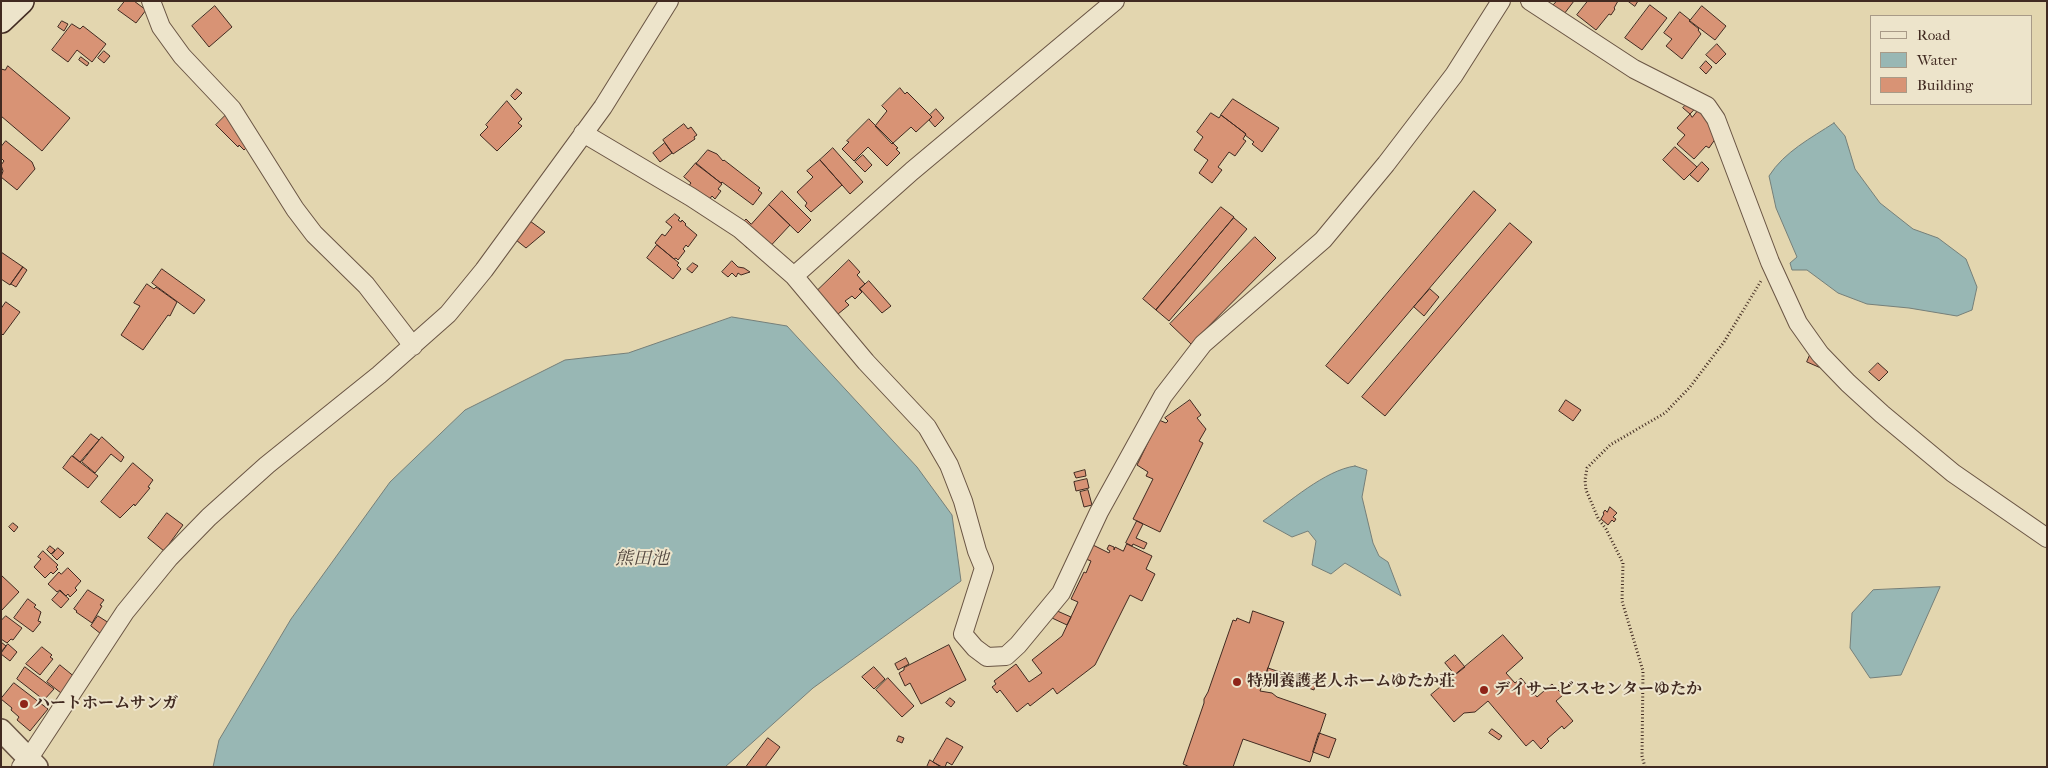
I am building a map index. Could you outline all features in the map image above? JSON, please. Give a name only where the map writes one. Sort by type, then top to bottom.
[{"type":"main road","points":[[1,20],[21,1]]},
{"type":"street","points":[[151,1],[160,27],[182,56],[232,110],[295,209],[314,234],[366,285],[413,346]]},
{"type":"street","points":[[1,730],[29,764],[125,612],[169,558],[209,516],[267,465],[413,346],[448,314],[484,270],[603,107],[670,1]]},
{"type":"street","points":[[794,276],[912,171],[1115,1]]},
{"type":"street","points":[[583,133],[691,197],[740,229],[794,276],[866,362],[927,426],[949,465],[963,501],[977,551],[984,568],[963,634],[975,648],[987,657],[1006,656],[1018,645],[1061,593],[1099,512],[1163,396],[1203,344],[1323,240],[1386,164],[1454,74],[1501,1]]},
{"type":"street","points":[[1530,1],[1634,68],[1707,106],[1716,119],[1770,262],[1798,323],[1820,354],[1848,383],[1953,473],[2047,538]]},
{"type":"path","points":[[1645,767],[1642,756],[1643,671],[1622,601],[1623,564],[1606,529],[1598,518],[1586,490],[1587,468],[1610,445],[1665,413],[1690,386],[1724,342],[1770,262]]},
{"type":"water","points":[[1834,123],[1845,136],[1855,169],[1880,203],[1913,229],[1938,238],[1966,259],[1977,287],[1972,310],[1957,316],[1909,308],[1867,304],[1838,293],[1807,270],[1792,270],[1790,263],[1797,257],[1776,208],[1769,176],[1775,167],[1790,153]]},
{"type":"water","name":"熊田池","points":[[732,317],[787,326],[917,467],[952,515],[961,581],[813,688],[725,767],[213,767],[219,740],[291,619],[390,482],[465,410],[565,360],[628,353]]},
{"type":"water","points":[[1355,466],[1367,470],[1362,497],[1373,543],[1379,556],[1388,562],[1401,596],[1345,563],[1331,574],[1312,565],[1316,541],[1308,531],[1292,537],[1263,521],[1319,480],[1343,469]]},
{"type":"water","points":[[1940,587],[1901,675],[1870,678],[1850,648],[1852,613],[1873,590]]},
{"type":"building","points":[[125,1],[134,1],[146,10],[136,23],[118,10]]},
{"type":"building","points":[[1557,1],[1574,1],[1561,18],[1550,9]]},
{"type":"building","points":[[1588,1],[1618,1],[1611,15],[1609,14],[1596,30],[1577,15]]},
{"type":"building","points":[[1628,1],[1638,1],[1635,6]]},
{"type":"building","points":[[1650,5],[1667,18],[1642,50],[1625,38]]},
{"type":"building","points":[[215,6],[232,27],[209,47],[192,26]]},
{"type":"building","points":[[1702,6],[1726,26],[1715,40],[1690,21]]},
{"type":"building","points":[[1680,12],[1699,29],[1701,34],[1682,59],[1666,46],[1672,39],[1664,33]]},
{"type":"building","points":[[62,21],[68,24],[64,31],[58,27]]},
{"type":"building","points":[[72,24],[80,29],[83,26],[106,44],[92,62],[77,50],[68,62],[52,50]]},
{"type":"building","points":[[1717,44],[1726,54],[1716,64],[1706,55]]},
{"type":"building","points":[[104,51],[110,56],[104,63],[98,58]]},
{"type":"building","points":[[81,57],[89,63],[87,66],[79,60]]},
{"type":"building","points":[[1706,61],[1712,67],[1706,74],[1700,68]]},
{"type":"building","points":[[8,66],[70,118],[42,151],[1,116],[1,69],[5,70]]},
{"type":"building","points":[[900,88],[905,94],[907,92],[932,117],[916,132],[911,127],[892,144],[875,126],[887,111],[882,106]]},
{"type":"building","points":[[517,89],[522,93],[515,100],[511,96]]},
{"type":"building","points":[[1697,93],[1704,99],[1690,114],[1683,108]]},
{"type":"building","points":[[1233,99],[1279,128],[1262,152],[1252,144],[1254,142],[1246,134],[1221,115]]},
{"type":"building","points":[[507,101],[522,119],[518,123],[522,126],[497,151],[480,135],[488,127],[486,125]]},
{"type":"building","points":[[1705,102],[1718,135],[1709,148],[1706,146],[1694,159],[1677,144],[1685,135],[1677,128],[1690,114],[1692,117]]},
{"type":"building","points":[[936,109],[944,118],[935,127],[929,120],[932,117],[930,115]]},
{"type":"building","points":[[228,113],[253,141],[244,150],[239,145],[238,147],[216,125]]},
{"type":"building","points":[[1211,113],[1219,118],[1221,115],[1246,134],[1243,139],[1246,141],[1235,156],[1229,152],[1218,167],[1222,170],[1212,183],[1199,173],[1208,160],[1194,150],[1203,137],[1197,132]]},
{"type":"building","points":[[869,119],[898,148],[896,149],[900,153],[887,166],[868,147],[854,161],[842,149],[849,142],[847,141]]},
{"type":"building","points":[[684,124],[688,129],[691,127],[697,135],[694,137],[695,139],[673,154],[663,140]]},
{"type":"building","points":[[6,141],[32,162],[35,169],[17,190],[1,177],[3,171],[1,165],[4,161],[1,158],[1,147]]},
{"type":"building","points":[[665,143],[672,153],[660,162],[653,153]]},
{"type":"building","points":[[1675,147],[1697,167],[1684,180],[1663,160]]},
{"type":"building","points":[[833,148],[863,182],[850,194],[820,160]]},
{"type":"building","points":[[708,150],[717,154],[723,161],[760,188],[758,190],[762,193],[753,205],[696,164]]},
{"type":"building","points":[[863,155],[872,165],[865,172],[855,162]]},
{"type":"building","points":[[820,160],[842,185],[811,212],[805,206],[807,203],[797,192],[813,177],[807,171]]},
{"type":"building","points":[[1702,162],[1709,169],[1698,182],[1690,175]]},
{"type":"building","points":[[696,163],[722,184],[718,189],[721,191],[715,199],[712,196],[698,213],[681,196],[691,183],[684,177]]},
{"type":"building","points":[[782,191],[811,220],[798,233],[769,205]]},
{"type":"building","points":[[1474,191],[1496,210],[1348,384],[1326,366]]},
{"type":"building","points":[[769,205],[790,225],[764,253],[750,245],[747,248],[732,233],[746,219],[751,224]]},
{"type":"building","points":[[1221,207],[1234,217],[1156,310],[1143,299]]},
{"type":"building","points":[[675,214],[680,218],[678,220],[681,222],[682,220],[697,235],[688,247],[686,245],[683,249],[685,251],[678,260],[674,259],[655,243],[662,234],[665,236],[672,227],[666,222]]},
{"type":"building","points":[[1234,218],[1247,229],[1169,321],[1156,310]]},
{"type":"building","points":[[530,221],[545,232],[526,248],[516,240]]},
{"type":"building","points":[[1510,223],[1532,242],[1385,416],[1362,397]]},
{"type":"building","points":[[1255,237],[1276,258],[1191,344],[1170,324]]},
{"type":"building","points":[[657,245],[679,263],[677,265],[681,269],[673,279],[647,258]]},
{"type":"building","points":[[1,252],[23,267],[10,285],[1,279]]},
{"type":"building","points":[[849,260],[860,272],[857,275],[865,284],[859,289],[862,292],[855,299],[852,296],[845,301],[849,305],[838,314],[817,291]]},
{"type":"building","points":[[732,261],[738,267],[750,272],[741,275],[738,273],[736,277],[732,273],[728,277],[722,272]]},
{"type":"building","points":[[693,263],[698,266],[692,273],[687,269]]},
{"type":"building","points":[[23,267],[27,270],[16,287],[11,284]]},
{"type":"building","points":[[162,269],[205,300],[194,314],[152,283]]},
{"type":"building","points":[[869,281],[891,306],[882,313],[860,289]]},
{"type":"building","points":[[147,284],[154,289],[156,287],[177,302],[170,316],[168,315],[143,350],[121,335],[140,306],[134,303]]},
{"type":"building","points":[[1430,289],[1439,297],[1424,316],[1414,307]]},
{"type":"building","points":[[6,302],[20,312],[3,335],[1,333],[1,309]]},
{"type":"building","points":[[1813,348],[1830,372],[1807,362]]},
{"type":"building","points":[[1878,363],[1888,372],[1879,381],[1869,372]]},
{"type":"building","points":[[1190,400],[1201,415],[1197,418],[1206,429],[1199,441],[1203,443],[1160,532],[1133,519],[1153,479],[1146,476],[1148,472],[1137,465],[1159,420],[1166,423],[1168,421],[1165,418]]},
{"type":"building","points":[[1566,400],[1581,410],[1573,421],[1559,411]]},
{"type":"building","points":[[91,434],[99,440],[80,462],[73,456]]},
{"type":"building","points":[[102,437],[124,457],[121,462],[111,454],[95,473],[82,462]]},
{"type":"building","points":[[72,456],[98,476],[88,488],[63,468]]},
{"type":"building","points":[[133,463],[153,480],[148,487],[150,488],[135,506],[134,504],[120,518],[101,502]]},
{"type":"building","points":[[1085,470],[1086,476],[1076,478],[1074,473]]},
{"type":"building","points":[[1087,479],[1089,488],[1076,491],[1074,482]]},
{"type":"building","points":[[1088,490],[1092,505],[1084,507],[1080,492]]},
{"type":"building","points":[[1610,507],[1617,513],[1613,517],[1616,519],[1614,522],[1612,520],[1608,525],[1601,519],[1605,510],[1607,512]]},
{"type":"building","points":[[167,513],[183,525],[164,551],[148,538]]},
{"type":"building","points":[[1137,521],[1143,524],[1136,538],[1147,543],[1144,549],[1126,543]]},
{"type":"building","points":[[13,523],[18,527],[14,532],[9,527]]},
{"type":"building","points":[[1127,544],[1152,556],[1146,569],[1155,574],[1142,601],[1130,595],[1095,665],[1057,694],[1053,688],[1030,706],[1028,703],[1017,712],[1000,690],[997,693],[992,687],[996,684],[994,681],[1016,664],[1029,682],[1042,673],[1032,660],[1062,636],[1078,602],[1071,599],[1091,561],[1086,559],[1093,545],[1109,553],[1110,551],[1107,549],[1109,545],[1114,547],[1114,550],[1115,547],[1123,551]]},
{"type":"building","points":[[50,546],[55,550],[51,554],[47,550]]},
{"type":"building","points":[[58,548],[64,553],[57,560],[52,555]]},
{"type":"building","points":[[43,551],[58,565],[56,567],[58,569],[53,574],[51,572],[45,578],[34,567],[41,559],[38,557]]},
{"type":"building","points":[[68,568],[81,581],[75,588],[77,590],[70,597],[60,590],[57,592],[48,584],[59,572],[61,574]]},
{"type":"building","points":[[1,575],[19,592],[1,611]]},
{"type":"building","points":[[88,590],[104,600],[92,623],[74,609]]},
{"type":"building","points":[[60,591],[69,599],[61,608],[52,600]]},
{"type":"building","points":[[28,599],[41,612],[38,621],[41,622],[33,632],[14,618]]},
{"type":"building","points":[[1055,610],[1071,617],[1067,625],[1052,618]]},
{"type":"building","name":"特別養護老人ホームゆたか荘","points":[[1253,611],[1284,622],[1260,691],[1272,693],[1277,697],[1326,714],[1310,762],[1243,739],[1233,767],[1190,767],[1183,764],[1233,620],[1236,621],[1237,618],[1249,623]]},
{"type":"building","points":[[6,616],[22,628],[13,640],[11,639],[7,643],[1,639],[1,621]]},
{"type":"building","points":[[98,616],[109,623],[101,634],[91,626]]},
{"type":"building","name":"デイサービスセンターゆたか","points":[[1503,635],[1523,658],[1506,673],[1515,683],[1521,678],[1537,697],[1552,684],[1563,695],[1556,701],[1573,721],[1564,729],[1562,726],[1547,739],[1549,741],[1541,749],[1533,740],[1526,746],[1488,701],[1475,712],[1464,713],[1454,722],[1431,695]]},
{"type":"building","points":[[1,642],[6,646],[1,652]]},
{"type":"building","points":[[8,644],[17,652],[10,661],[1,654]]},
{"type":"building","points":[[949,645],[966,680],[921,704],[910,683],[905,686],[899,673],[904,668]]},
{"type":"building","points":[[42,647],[52,655],[50,657],[53,659],[40,675],[26,664]]},
{"type":"building","points":[[1455,655],[1465,667],[1455,675],[1445,663]]},
{"type":"building","points":[[906,658],[909,664],[898,670],[895,664]]},
{"type":"building","points":[[60,665],[76,678],[61,693],[47,682]]},
{"type":"building","points":[[25,667],[54,689],[44,700],[17,679]]},
{"type":"building","points":[[874,667],[885,679],[874,689],[862,677]]},
{"type":"building","points":[[1268,668],[1315,684],[1314,690],[1267,673]]},
{"type":"building","points":[[888,678],[914,706],[902,717],[876,690]]},
{"type":"building","name":"ハートホームサンガ","points":[[14,683],[48,709],[30,731],[17,720],[19,717],[1,699]]},
{"type":"building","points":[[950,698],[955,702],[951,707],[946,703]]},
{"type":"building","points":[[1492,729],[1502,736],[1499,740],[1489,733]]},
{"type":"building","points":[[1319,733],[1336,739],[1329,758],[1313,752]]},
{"type":"building","points":[[899,736],[904,738],[902,743],[897,741]]},
{"type":"building","points":[[768,738],[780,747],[765,767],[746,767]]},
{"type":"building","points":[[947,738],[963,747],[952,765],[947,762],[945,767],[942,767],[933,762]]},
{"type":"building","points":[[930,760],[941,767],[927,767]]},
{"type":"place","name":"特別養護老人ホームゆたか荘","points":[[1237,682]]},
{"type":"place","name":"デイサービスセンターゆたか","points":[[1484,690]]},
{"type":"place","name":"ハートホームサンガ","points":[[24,704]]}]
